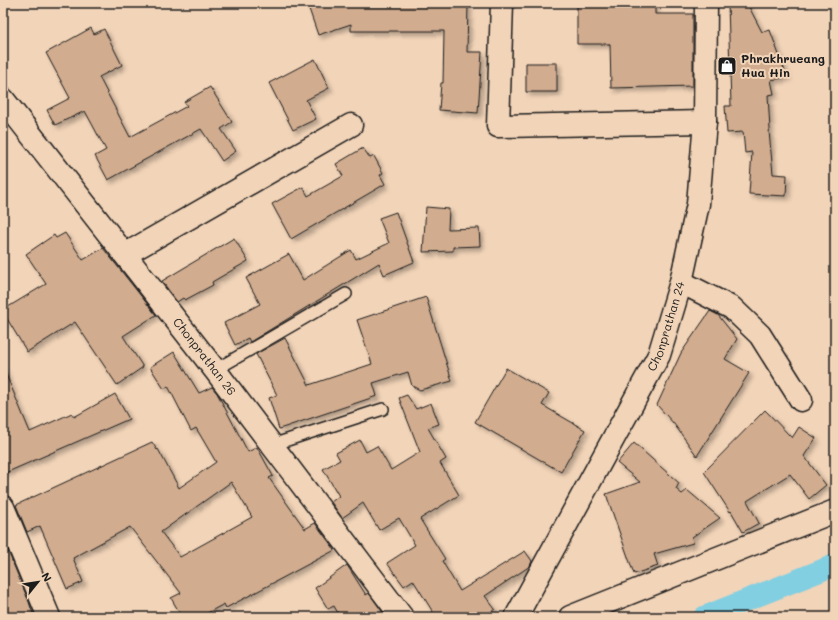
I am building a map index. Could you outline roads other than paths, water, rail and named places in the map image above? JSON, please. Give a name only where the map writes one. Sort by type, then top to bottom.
[{"type":"street","points":[[502,3],[498,126],[705,122]]},
{"type":"street","name":"Chonprathan 24","points":[[516,617],[659,355],[681,282],[698,204],[705,122],[706,3]]},
{"type":"street","name":"Chonprathan 26","points":[[3,98],[126,254],[402,617]]},
{"type":"street","points":[[126,254],[351,125]]},
{"type":"street","points":[[681,282],[732,308],[760,335],[801,400]]},
{"type":"street","points":[[3,507],[48,617]]},
{"type":"street","points":[[570,617],[835,511]]},
{"type":"lane","points":[[215,370],[346,294]]},
{"type":"lane","points":[[272,445],[383,409]]},
{"type":"waterway","points":[[704,617],[835,565]]},
{"type":"place","name":"Phrakhrueang Hua Hin","points":[[727,66]]}]
